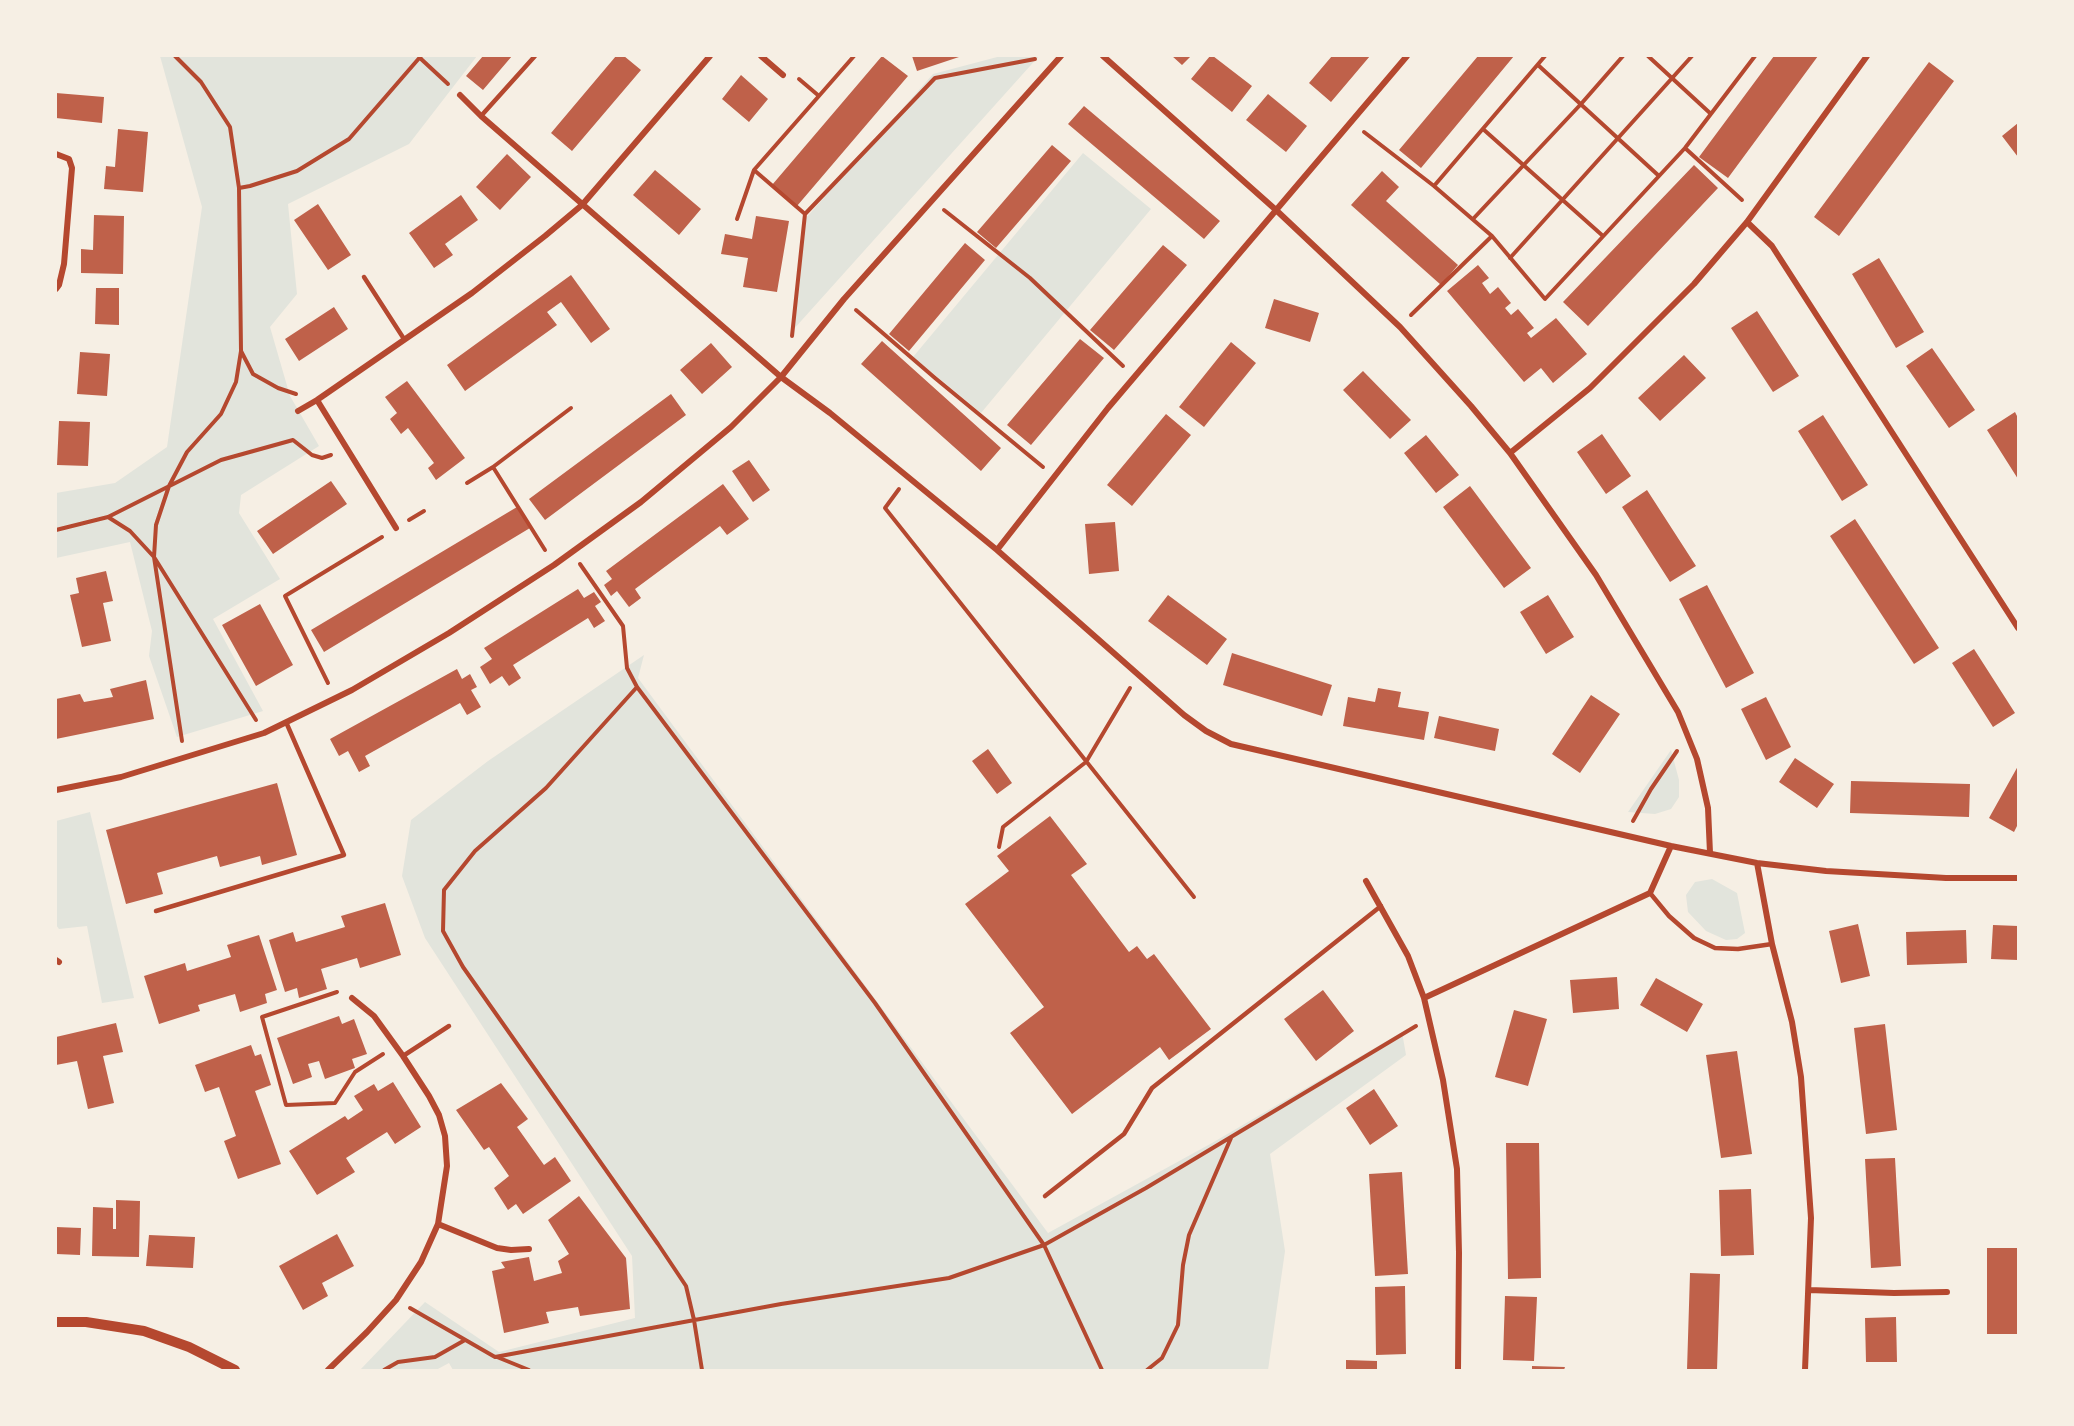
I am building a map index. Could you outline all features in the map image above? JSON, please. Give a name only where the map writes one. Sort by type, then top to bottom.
[{"type":"street","points":[[298,411],[472,293],[582,205],[710,56]]},
{"type":"street","points":[[761,56],[783,75]]},
{"type":"street","points":[[56,790],[121,777],[264,733],[352,690],[449,633],[554,565],[641,502],[731,428],[781,377],[844,299],[1061,56]]},
{"type":"street","points":[[1103,56],[1276,210],[1400,327],[1510,453],[1596,575],[1678,712],[1697,759],[1708,808],[1710,853]]},
{"type":"street","points":[[997,550],[1135,377],[1407,56]]},
{"type":"street","points":[[1510,453],[1590,388],[1694,284],[1747,222],[1867,56]]},
{"type":"street","points":[[460,95],[582,205],[781,377],[830,413],[997,550],[1184,715],[1231,744],[1671,846],[1757,863],[1826,871],[1946,878],[2019,878]]},
{"type":"street","points":[[56,154],[69,159],[72,168],[64,264],[56,289]]},
{"type":"street","points":[[1747,222],[1772,246],[2019,628]]},
{"type":"street","points":[[317,400],[396,528]]},
{"type":"street","points":[[1424,998],[1650,893],[1671,846]]},
{"type":"street","points":[[1757,863],[1772,944],[1792,1022],[1801,1077],[1811,1218],[1805,1371]]},
{"type":"street","points":[[1366,881],[1408,956],[1424,998],[1443,1080],[1456,1169],[1460,1253],[1458,1371]]},
{"type":"street","points":[[328,1371],[396,1300],[421,1262],[438,1224],[447,1166],[445,1136],[439,1115],[403,1056],[374,1016],[352,998]]},
{"type":"street","points":[[438,1224],[497,1248],[511,1251],[529,1249]]},
{"type":"street","points":[[1809,1290],[1947,1292]]},
{"type":"street","points":[[56,1322],[86,1323],[144,1331],[189,1347],[235,1371]]},
{"type":"lane","points":[[481,116],[535,56]]},
{"type":"lane","points":[[364,277],[404,339]]},
{"type":"lane","points":[[156,912],[344,855],[286,722]]},
{"type":"lane","points":[[1650,893],[1694,938],[1715,948],[1738,949],[1772,944]]},
{"type":"lane","points":[[1045,1196],[1124,1134],[1152,1088],[1381,906]]},
{"type":"lane","points":[[403,1056],[449,1026]]},
{"type":"path","points":[[175,56],[201,82],[230,127],[240,188],[241,351],[236,382],[221,414],[187,452],[169,486],[156,525],[154,557],[184,759]]},
{"type":"path","points":[[737,219],[754,170],[854,56]]},
{"type":"path","points":[[1434,186],[1545,56]]},
{"type":"path","points":[[1473,219],[1623,56]]},
{"type":"path","points":[[1648,56],[1711,114]]},
{"type":"path","points":[[1510,258],[1692,56]]},
{"type":"path","points":[[1352,122],[1434,186],[1492,236],[1545,299],[1685,148],[1755,56]]},
{"type":"path","points":[[240,188],[297,171],[349,139],[420,57],[460,95]]},
{"type":"path","points":[[789,365],[805,214],[935,78],[1039,58]]},
{"type":"path","points":[[1538,65],[1659,176]]},
{"type":"path","points":[[783,75],[795,76],[819,96]]},
{"type":"path","points":[[1483,129],[1603,236]]},
{"type":"path","points":[[1685,148],[1755,211]]},
{"type":"path","points":[[754,170],[805,214]]},
{"type":"path","points":[[931,200],[1030,278],[1135,377]]},
{"type":"path","points":[[1400,327],[1492,236]]},
{"type":"path","points":[[844,299],[1054,476]]},
{"type":"path","points":[[241,351],[253,375],[278,388],[317,400]]},
{"type":"path","points":[[467,483],[493,467],[571,408]]},
{"type":"path","points":[[56,530],[108,517],[220,460],[293,440],[312,455],[322,458],[330,456],[345,446]]},
{"type":"path","points":[[493,467],[554,565]]},
{"type":"path","points":[[909,477],[885,508],[1194,897]]},
{"type":"path","points":[[335,698],[285,596],[424,511]]},
{"type":"path","points":[[108,517],[130,531],[154,557],[264,733]]},
{"type":"path","points":[[571,552],[623,626],[627,668],[637,687],[875,1003],[1044,1245],[1102,1371]]},
{"type":"path","points":[[999,847],[1003,827],[1086,762],[1138,675]]},
{"type":"path","points":[[637,687],[546,788],[475,852],[444,890],[443,931],[463,967],[686,1286],[702,1371]]},
{"type":"path","points":[[1625,834],[1651,789],[1688,736]]},
{"type":"path","points":[[352,998],[336,992],[262,1017],[286,1105],[335,1103],[355,1072],[396,1046]]},
{"type":"path","points":[[495,1357],[781,1304],[949,1278],[1044,1245],[1146,1188],[1429,1018]]},
{"type":"path","points":[[1147,1371],[1162,1358],[1178,1325],[1183,1265],[1189,1235],[1231,1137]]},
{"type":"path","points":[[396,1300],[495,1357],[530,1371]]},
{"type":"path","points":[[384,1371],[398,1362],[435,1357],[466,1340]]},
{"type":"shaded area","points":[[160,56],[477,56],[409,144],[288,204],[297,294],[270,327],[290,396],[319,446],[241,495],[239,513],[280,579],[213,619],[263,711],[177,737],[149,656],[152,631],[130,542],[56,558],[56,493],[115,483],[167,447],[202,207]]},
{"type":"shaded area","points":[[1001,56],[1039,56],[793,330],[806,218],[933,74]]},
{"type":"shaded area","points":[[1083,153],[1151,209],[981,413],[913,357]]},
{"type":"shaded area","points":[[644,655],[638,678],[1048,1233],[1212,1143],[1402,1032],[1406,1055],[1270,1154],[1285,1251],[1268,1370],[453,1370],[449,1363],[436,1370],[360,1370],[425,1302],[499,1352],[635,1318],[632,1256],[425,938],[402,876],[411,820],[488,761]]},
{"type":"shaded area","points":[[1671,750],[1679,780],[1679,797],[1671,809],[1655,814],[1628,812]]},
{"type":"shaded area","points":[[90,812],[134,998],[102,1003],[87,926],[59,929],[56,925],[56,821]]},
{"type":"shaded area","points":[[1712,879],[1737,893],[1745,933],[1737,939],[1726,940],[1706,931],[1688,912],[1686,895],[1695,882]]},
{"type":"building","points":[[483,56],[512,56],[483,90],[466,76]]},
{"type":"building","points":[[616,56],[624,56],[641,70],[572,151],[551,133]]},
{"type":"building","points":[[882,56],[908,76],[797,206],[772,185]]},
{"type":"building","points":[[912,56],[962,56],[917,71]]},
{"type":"building","points":[[1172,56],[1191,56],[1182,65]]},
{"type":"building","points":[[1210,56],[1252,86],[1232,112],[1191,79]]},
{"type":"building","points":[[1332,56],[1370,56],[1331,102],[1309,83]]},
{"type":"building","points":[[1478,56],[1514,56],[1421,168],[1399,150]]},
{"type":"building","points":[[1774,56],[1818,56],[1728,178],[1699,157]]},
{"type":"building","points":[[1929,62],[1954,81],[1839,236],[1814,217]]},
{"type":"building","points":[[741,75],[768,99],[749,122],[722,99]]},
{"type":"building","points":[[56,93],[104,97],[102,123],[56,118]]},
{"type":"building","points":[[1268,94],[1307,126],[1286,152],[1246,120]]},
{"type":"building","points":[[1084,106],[1220,221],[1204,239],[1068,124]]},
{"type":"building","points":[[2018,123],[2018,157],[2002,136]]},
{"type":"building","points":[[118,129],[148,132],[143,192],[104,189],[106,166],[115,167]]},
{"type":"building","points":[[1052,145],[1071,161],[996,248],[977,232]]},
{"type":"building","points":[[507,154],[531,177],[500,210],[476,187]]},
{"type":"building","points":[[1694,165],[1718,188],[1588,326],[1563,302]]},
{"type":"building","points":[[655,170],[701,209],[679,235],[633,195]]},
{"type":"building","points":[[1382,171],[1399,187],[1386,201],[1458,265],[1441,285],[1351,205]]},
{"type":"building","points":[[461,195],[478,220],[445,244],[453,255],[434,268],[409,233]]},
{"type":"building","points":[[318,204],[351,255],[328,270],[294,220]]},
{"type":"building","points":[[94,215],[124,216],[123,274],[81,273],[81,249],[93,250]]},
{"type":"building","points":[[756,216],[789,221],[777,292],[743,287],[748,258],[721,254],[725,234],[752,239]]},
{"type":"building","points":[[965,243],[985,260],[909,351],[889,334]]},
{"type":"building","points":[[1163,245],[1187,265],[1114,350],[1090,330]]},
{"type":"building","points":[[1879,258],[1924,332],[1896,348],[1852,274]]},
{"type":"building","points":[[1478,265],[1489,278],[1482,283],[1490,294],[1498,287],[1511,303],[1505,308],[1511,315],[1518,309],[1534,328],[1527,333],[1531,338],[1556,318],[1587,354],[1553,383],[1541,368],[1524,382],[1447,291]]},
{"type":"building","points":[[571,275],[610,329],[591,343],[561,302],[547,312],[557,325],[465,391],[447,365]]},
{"type":"building","points":[[96,288],[119,288],[119,325],[95,324]]},
{"type":"building","points":[[1274,299],[1319,313],[1310,342],[1265,328]]},
{"type":"building","points":[[334,307],[348,329],[299,361],[285,339]]},
{"type":"building","points":[[1757,311],[1799,376],[1773,392],[1731,328]]},
{"type":"building","points":[[1080,339],[1104,358],[1031,445],[1007,425]]},
{"type":"building","points":[[882,341],[1001,448],[981,471],[861,364]]},
{"type":"building","points":[[1231,342],[1256,363],[1204,427],[1179,407]]},
{"type":"building","points":[[711,343],[732,367],[702,394],[680,370]]},
{"type":"building","points":[[1932,348],[1975,410],[1949,428],[1906,366]]},
{"type":"building","points":[[80,352],[110,354],[107,396],[77,394]]},
{"type":"building","points":[[1684,355],[1706,378],[1660,421],[1638,398]]},
{"type":"building","points":[[1363,371],[1411,420],[1390,439],[1343,390]]},
{"type":"building","points":[[407,381],[465,458],[436,480],[428,468],[434,463],[408,428],[401,434],[390,419],[397,413],[385,397]]},
{"type":"building","points":[[671,394],[686,415],[545,520],[529,499]]},
{"type":"building","points":[[2015,412],[2018,418],[2018,479],[1987,430]]},
{"type":"building","points":[[1166,414],[1191,435],[1132,506],[1107,485]]},
{"type":"building","points":[[1823,415],[1868,485],[1842,501],[1798,431]]},
{"type":"building","points":[[59,421],[90,422],[88,466],[57,465]]},
{"type":"building","points":[[1602,434],[1631,476],[1606,494],[1577,452]]},
{"type":"building","points":[[1426,435],[1459,475],[1436,493],[1404,453]]},
{"type":"building","points":[[749,460],[770,490],[753,502],[732,471]]},
{"type":"building","points":[[331,481],[347,504],[273,554],[257,531]]},
{"type":"building","points":[[723,484],[749,519],[727,535],[720,526],[635,589],[641,598],[629,607],[617,591],[611,596],[604,585],[612,579],[606,571]]},
{"type":"building","points":[[1470,486],[1531,568],[1504,588],[1443,507]]},
{"type":"building","points":[[1647,490],[1696,566],[1670,582],[1622,507]]},
{"type":"building","points":[[517,507],[530,528],[324,652],[311,630]]},
{"type":"building","points":[[1855,519],[1939,648],[1914,664],[1830,536]]},
{"type":"building","points":[[1115,522],[1119,571],[1089,574],[1085,524]]},
{"type":"building","points":[[106,571],[113,601],[103,603],[111,641],[82,647],[70,595],[79,593],[76,578]]},
{"type":"building","points":[[1707,585],[1754,673],[1726,688],[1679,599]]},
{"type":"building","points":[[578,589],[584,598],[594,592],[601,602],[595,606],[605,621],[594,628],[588,618],[513,665],[521,678],[509,686],[502,676],[490,684],[480,667],[492,659],[484,648]]},
{"type":"building","points":[[1168,595],[1227,639],[1207,665],[1148,621]]},
{"type":"building","points":[[1548,595],[1574,637],[1546,654],[1520,612]]},
{"type":"building","points":[[260,604],[293,665],[256,686],[222,625]]},
{"type":"building","points":[[1974,649],[2015,713],[1993,727],[1952,663]]},
{"type":"building","points":[[1232,653],[1332,685],[1322,716],[1223,685]]},
{"type":"building","points":[[457,669],[462,679],[470,674],[477,687],[471,690],[481,707],[467,715],[460,703],[365,756],[370,766],[359,772],[348,751],[339,756],[330,739]]},
{"type":"building","points":[[146,680],[154,719],[56,739],[56,699],[80,694],[84,702],[113,697],[110,689]]},
{"type":"building","points":[[1378,688],[1401,692],[1398,707],[1429,712],[1424,740],[1343,726],[1348,697],[1375,702]]},
{"type":"building","points":[[1591,695],[1620,714],[1580,773],[1552,754]]},
{"type":"building","points":[[1766,697],[1791,747],[1766,760],[1741,709]]},
{"type":"building","points":[[1439,716],[1499,729],[1495,751],[1434,738]]},
{"type":"building","points":[[988,749],[1012,783],[997,794],[972,761]]},
{"type":"building","points":[[1795,758],[1834,784],[1817,808],[1779,782]]},
{"type":"building","points":[[2018,766],[2018,824],[2014,832],[1989,818]]},
{"type":"building","points":[[1851,781],[1970,784],[1969,817],[1850,813]]},
{"type":"building","points":[[277,783],[297,855],[262,865],[260,856],[220,867],[217,856],[157,873],[163,894],[126,904],[106,830]]},
{"type":"building","points":[[1050,816],[1087,864],[1071,875],[1129,952],[1137,946],[1147,959],[1154,954],[1211,1029],[1169,1060],[1160,1047],[1072,1114],[1010,1033],[1044,1007],[965,904],[1009,871],[997,856]]},
{"type":"building","points":[[385,903],[401,955],[360,968],[357,958],[321,969],[327,989],[299,998],[297,988],[285,992],[269,940],[293,932],[296,942],[345,927],[341,916]]},
{"type":"building","points":[[1858,924],[1870,976],[1841,983],[1829,931]]},
{"type":"building","points":[[1993,925],[2018,926],[2018,960],[1991,959]]},
{"type":"building","points":[[1966,930],[1967,963],[1907,965],[1906,932]]},
{"type":"building","points":[[259,935],[277,990],[265,994],[267,1003],[240,1012],[235,994],[198,1005],[200,1011],[159,1024],[144,976],[185,963],[187,971],[231,957],[227,945]]},
{"type":"building","points":[[1617,977],[1619,1009],[1573,1013],[1570,980]]},
{"type":"building","points":[[1656,978],[1703,1004],[1687,1032],[1640,1005]]},
{"type":"building","points":[[1323,990],[1354,1031],[1316,1061],[1284,1019]]},
{"type":"building","points":[[1514,1010],[1547,1019],[1528,1086],[1495,1077]]},
{"type":"building","points":[[339,1016],[342,1024],[354,1019],[367,1054],[352,1059],[355,1068],[325,1079],[319,1061],[308,1064],[312,1077],[293,1084],[277,1038]]},
{"type":"building","points":[[116,1023],[123,1052],[103,1056],[114,1103],[88,1109],[77,1061],[56,1065],[56,1037]]},
{"type":"building","points":[[1885,1024],[1897,1130],[1866,1134],[1854,1028]]},
{"type":"building","points":[[251,1045],[255,1056],[261,1054],[271,1085],[255,1091],[281,1164],[238,1179],[224,1141],[236,1136],[219,1087],[205,1092],[195,1065]]},
{"type":"building","points":[[1737,1051],[1752,1154],[1721,1158],[1706,1055]]},
{"type":"building","points":[[393,1082],[421,1127],[395,1144],[387,1132],[346,1158],[355,1172],[317,1195],[289,1151],[345,1116],[348,1120],[363,1110],[354,1096],[374,1084],[378,1091]]},
{"type":"building","points":[[501,1083],[528,1119],[517,1127],[544,1165],[555,1157],[571,1181],[523,1214],[516,1204],[508,1210],[494,1188],[509,1176],[489,1147],[484,1150],[456,1110]]},
{"type":"building","points":[[1374,1089],[1398,1126],[1370,1145],[1346,1108]]},
{"type":"building","points":[[1506,1143],[1539,1143],[1541,1278],[1508,1279]]},
{"type":"building","points":[[1895,1158],[1901,1266],[1871,1268],[1865,1159]]},
{"type":"building","points":[[1402,1172],[1408,1274],[1375,1276],[1369,1174]]},
{"type":"building","points":[[1751,1189],[1754,1255],[1721,1256],[1719,1190]]},
{"type":"building","points":[[579,1196],[626,1258],[630,1309],[580,1316],[578,1307],[546,1312],[549,1323],[504,1333],[492,1271],[505,1268],[501,1262],[529,1257],[534,1281],[562,1273],[558,1261],[569,1254],[548,1220]]},
{"type":"building","points":[[116,1200],[140,1201],[139,1257],[92,1256],[93,1207],[113,1208],[113,1229],[116,1229]]},
{"type":"building","points":[[56,1227],[81,1228],[80,1255],[56,1254]]},
{"type":"building","points":[[337,1234],[354,1266],[322,1283],[328,1296],[303,1310],[279,1266]]},
{"type":"building","points":[[149,1235],[195,1237],[193,1268],[146,1266]]},
{"type":"building","points":[[1987,1248],[2017,1248],[2017,1334],[1987,1334]]},
{"type":"building","points":[[1690,1273],[1720,1274],[1717,1370],[1687,1370]]},
{"type":"building","points":[[1405,1286],[1406,1354],[1376,1355],[1375,1287]]},
{"type":"building","points":[[1505,1296],[1537,1297],[1534,1361],[1503,1360]]},
{"type":"building","points":[[1896,1317],[1897,1362],[1866,1362],[1865,1318]]},
{"type":"building","points":[[1346,1360],[1377,1361],[1377,1370],[1346,1370]]},
{"type":"building","points":[[1532,1366],[1565,1367],[1564,1370],[1532,1370]]}]
